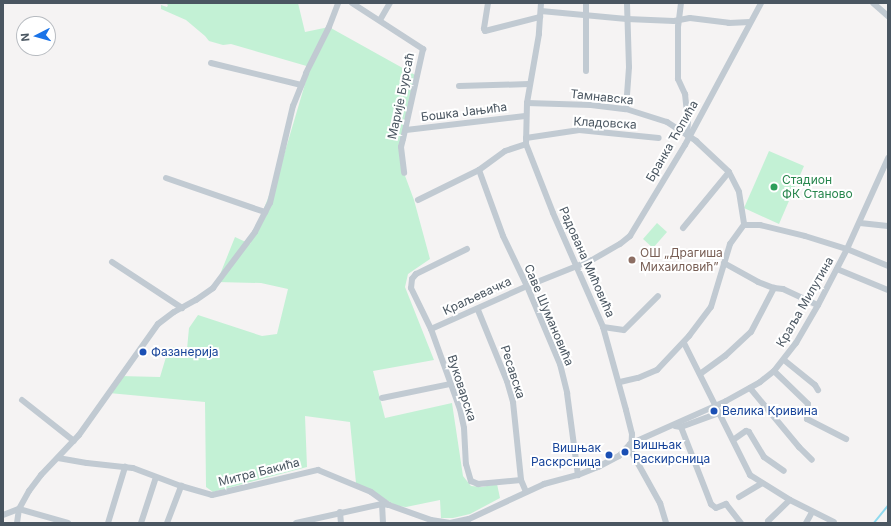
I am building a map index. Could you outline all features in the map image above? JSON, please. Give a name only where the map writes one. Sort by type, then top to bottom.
[{"type":"street","points":[[17,523],[19,509],[29,491],[41,475],[74,441],[126,371],[158,324],[199,298],[217,284],[255,232],[270,203],[293,106],[338,3]]},
{"type":"street","points":[[352,3],[380,20],[390,3]]},
{"type":"street","points":[[488,3],[484,28],[485,31],[541,14],[585,15],[627,19],[679,20],[690,18],[732,23],[750,22]]},
{"type":"street","name":"Радована Мићовића","points":[[542,3],[525,116],[526,141],[553,213],[603,327],[620,382],[632,434],[630,444],[633,455],[660,504],[666,523]]},
{"type":"street","points":[[586,3],[586,71]]},
{"type":"street","points":[[626,109],[628,67],[628,3]]},
{"type":"street","points":[[681,3],[679,20],[678,78],[685,94],[688,135]]},
{"type":"street","name":"Бранка Ћопића","points":[[577,266],[611,250],[630,236],[762,3]]},
{"type":"street","points":[[873,3],[888,16]]},
{"type":"street","name":"Марије Бурсаћ","points":[[380,20],[423,49],[401,147],[404,173]]},
{"type":"street","points":[[211,63],[301,85]]},
{"type":"street","points":[[459,86],[530,84]]},
{"type":"street","name":"Тамнавска","points":[[527,103],[590,105],[626,109],[667,122],[688,135],[729,172],[739,192],[744,225]]},
{"type":"street","name":"Бошка Јањића","points":[[406,130],[525,116]]},
{"type":"street","name":"Кладовска","points":[[418,200],[479,170],[505,151],[526,141],[580,130],[659,138]]},
{"type":"street","name":"Краља Милутина","points":[[630,444],[718,410],[774,371],[784,360],[799,339],[837,269],[860,223],[888,158]]},
{"type":"street","name":"Саве Шумановића","points":[[479,170],[503,236],[527,286],[560,364],[568,393],[578,475]]},
{"type":"street","points":[[683,228],[729,172]]},
{"type":"street","points":[[166,178],[265,212]]},
{"type":"street","points":[[860,223],[888,226]]},
{"type":"street","points":[[620,382],[638,378],[657,370],[684,343],[711,307],[732,240],[744,225],[760,225],[784,230],[847,249],[888,266]]},
{"type":"street","name":"Вуковарска","points":[[467,249],[416,274],[410,284],[431,329],[460,409],[464,428],[466,464],[471,481],[478,484],[522,480]]},
{"type":"street","points":[[112,262],[182,308]]},
{"type":"street","points":[[724,263],[753,280],[774,288],[784,289],[818,305]]},
{"type":"street","name":"Краљевачка","points":[[431,329],[478,310],[527,286],[577,266]]},
{"type":"street","points":[[837,269],[888,290]]},
{"type":"street","points":[[700,374],[725,356],[751,332],[774,288]]},
{"type":"street","points":[[603,327],[624,330],[658,296]]},
{"type":"street","name":"Ресавска","points":[[478,310],[508,381],[513,402],[522,480],[526,492]]},
{"type":"street","points":[[684,343],[750,475],[790,500],[834,522]]},
{"type":"street","points":[[784,360],[815,385],[818,390]]},
{"type":"street","points":[[774,371],[808,404],[807,419],[846,439]]},
{"type":"street","points":[[382,398],[450,384]]},
{"type":"street","points":[[750,388],[799,447],[812,460]]},
{"type":"street","points":[[22,400],[74,441]]},
{"type":"street","points":[[678,426],[711,504],[717,508],[725,504],[741,523]]},
{"type":"street","points":[[733,440],[746,431],[749,432],[764,457],[784,471]]},
{"type":"street","points":[[296,523],[340,512],[382,504],[389,505],[431,520],[446,523],[463,522],[544,484],[578,475],[613,460],[622,454],[630,444]]},
{"type":"street","name":"Митра Бакића","points":[[58,458],[125,467],[212,495],[318,470],[372,492],[389,505]]},
{"type":"street","points":[[108,523],[125,467]]},
{"type":"street","points":[[141,523],[156,477]]},
{"type":"street","points":[[739,497],[762,483]]},
{"type":"street","points":[[167,523],[181,486]]},
{"type":"street","points":[[768,521],[790,500]]},
{"type":"street","points":[[382,504],[383,523]]},
{"type":"street","points":[[3,515],[19,509],[68,523]]},
{"type":"street","points":[[340,512],[341,523]]},
{"type":"street","points":[[806,523],[812,512]]},
{"type":"green space","points":[[165,3],[298,3],[305,32],[329,27],[417,76],[403,139],[404,173],[414,200],[430,259],[408,274],[405,287],[434,360],[373,371],[385,418],[452,403],[463,476],[471,486],[482,487],[497,484],[500,498],[470,514],[453,518],[441,518],[440,500],[406,507],[397,506],[356,483],[350,422],[305,416],[307,467],[213,492],[206,487],[205,402],[109,393],[119,376],[160,377],[169,347],[187,349],[189,328],[198,315],[262,336],[277,334],[288,289],[261,283],[217,282],[235,237],[250,244],[281,165],[310,67],[231,44],[223,45],[209,41],[186,20],[161,9],[161,5],[167,7],[168,5]]},
{"type":"green space","name":"Стадион ФК Станово","points":[[769,151],[804,166],[779,224],[744,208]]},
{"type":"green space","points":[[657,223],[667,232],[653,248],[643,239]]},
{"type":"waterway","points":[[874,523],[888,506]]},
{"type":"place","name":"Стадион ФК Станово","points":[[774,187]]},
{"type":"place","name":"ОШ „Драгиша Михаиловић”","points":[[632,260]]},
{"type":"place","name":"Фазанерија","points":[[143,352]]},
{"type":"place","name":"Велика Кривина","points":[[714,411]]},
{"type":"place","name":"Вишњак Раскирсница","points":[[625,452]]},
{"type":"place","name":"Вишњак Раскрсница","points":[[609,455]]}]
